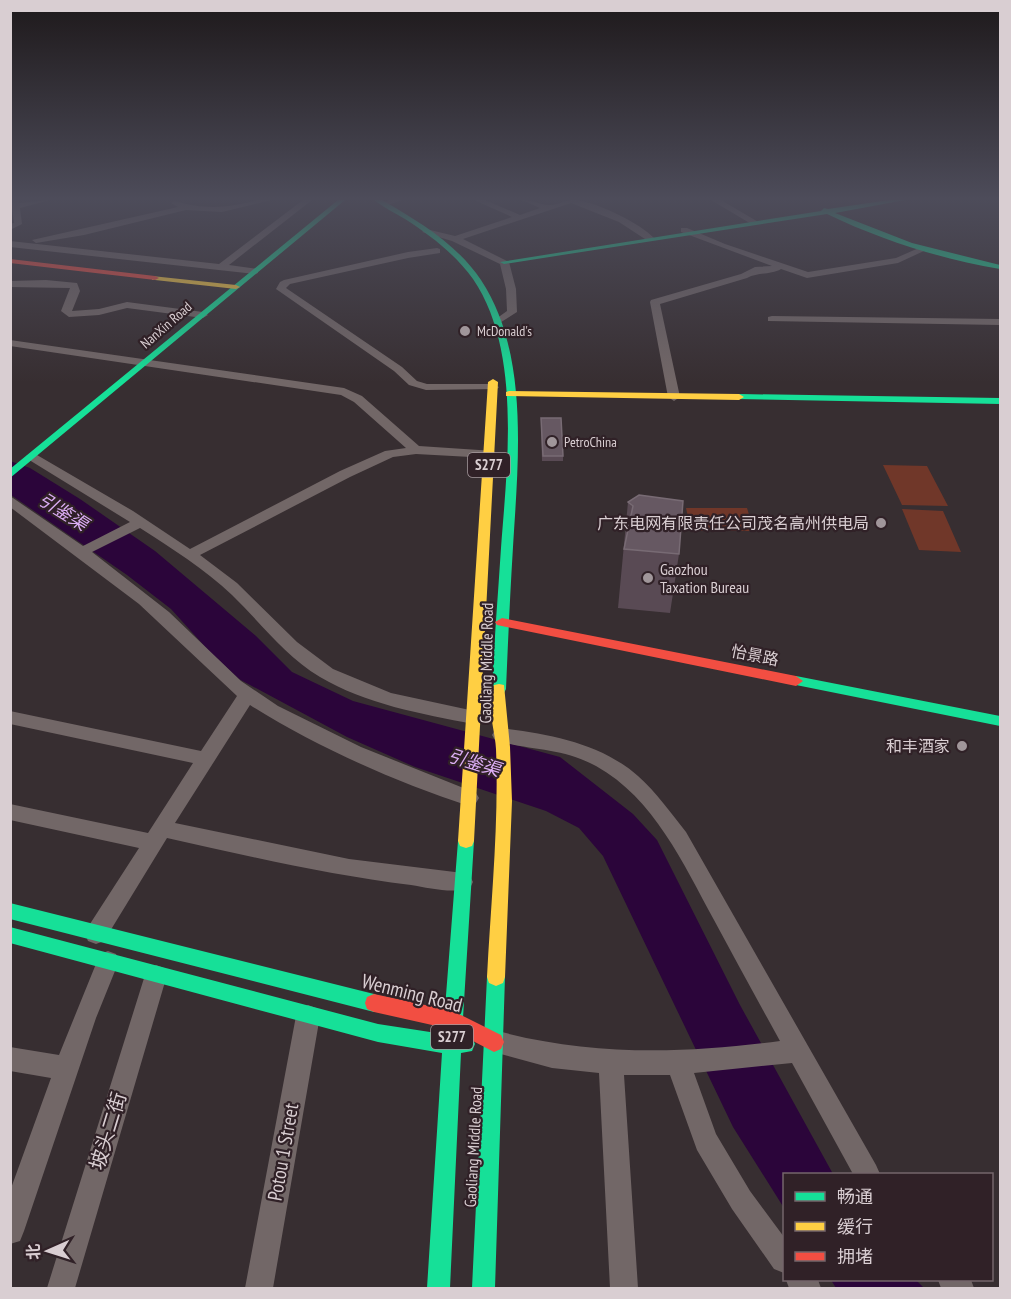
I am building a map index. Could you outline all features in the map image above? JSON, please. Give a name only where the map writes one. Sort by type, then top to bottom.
[{"type":"main road","points":[[10,261],[236,287]]},
{"type":"main road","name":"NanXin Road","points":[[10,475],[268,261]]},
{"type":"main road","name":"Gaoliang Middle Road","points":[[439,1288],[453,1020],[463,882],[485,831],[504,801],[502,741],[498,712],[510,458],[506,363],[491,322],[474,296],[445,261]]},
{"type":"main road","name":"Gaoliang Middle Road","points":[[459,261],[486,293],[491,322],[493,362],[469,792],[485,831],[494,1042],[483,1288]]},
{"type":"main road","points":[[970,261],[1000,267]]},
{"type":"main road","points":[[509,394],[1000,401]]},
{"type":"main road","name":"怡景路","points":[[502,621],[1000,721]]},
{"type":"main road","name":"Wenming Road","points":[[10,911],[390,1007],[453,1020],[494,1042]]},
{"type":"main road","points":[[10,935],[308,1016],[387,1035],[452,1044],[494,1042]]},
{"type":"street","points":[[156,261],[255,271]]},
{"type":"street","points":[[220,268],[230,261]]},
{"type":"street","points":[[383,261],[287,282],[282,284],[281,289],[417,385],[438,388],[493,387]]},
{"type":"street","points":[[491,322],[512,312],[511,289],[503,261]]},
{"type":"street","points":[[764,261],[801,274],[814,274],[894,261]]},
{"type":"street","points":[[674,397],[656,300],[744,276],[757,270],[784,268]]},
{"type":"street","points":[[10,284],[74,285],[75,291],[66,311],[69,314],[99,312],[127,305],[202,315]]},
{"type":"street","points":[[772,319],[1000,322]]},
{"type":"street","points":[[10,343],[344,392],[358,399],[416,450]]},
{"type":"street","points":[[189,555],[345,474],[390,454],[416,450],[427,453],[489,454]]},
{"type":"street","points":[[29,460],[189,555],[237,591],[310,663],[330,674],[392,699],[473,720]]},
{"type":"street","points":[[10,500],[87,550],[163,616],[221,674],[249,695],[305,729],[469,792]]},
{"type":"street","points":[[87,550],[136,524]]},
{"type":"street","points":[[96,934],[237,708],[249,695]]},
{"type":"street","points":[[10,717],[205,759]]},
{"type":"street","points":[[502,741],[528,738],[582,751],[603,761],[630,781],[679,838],[789,1051],[866,1173]]},
{"type":"street","points":[[10,812],[400,877],[463,882]]},
{"type":"street","points":[[10,1231],[84,1018],[108,961]]},
{"type":"street","name":"坡头二街","points":[[61,1288],[156,975]]},
{"type":"street","name":"Potou 1 Street","points":[[259,1288],[308,1016]]},
{"type":"street","points":[[494,1042],[529,1053],[611,1062],[690,1062],[789,1051]]},
{"type":"street","points":[[10,1059],[67,1068]]},
{"type":"street","points":[[611,1062],[624,1288]]},
{"type":"street","points":[[690,1062],[706,1141],[741,1200],[783,1258]]},
{"type":"shaded area","points":[[883,465],[927,466],[948,506],[902,505]]},
{"type":"shaded area","points":[[686,508],[747,508],[754,531],[691,531]]},
{"type":"shaded area","points":[[902,509],[943,511],[961,552],[919,550]]},
{"type":"water","name":"引鉴渠","points":[[10,461],[30,468],[80,499],[155,551],[256,636],[292,672],[353,701],[560,757],[633,814],[657,840],[740,1005],[832,1173],[783,1173],[783,1206],[733,1127],[603,856],[579,828],[546,811],[415,767],[347,737],[239,679],[209,651],[171,609],[127,575],[11,495]]},
{"type":"water","points":[[832,1281],[917,1281],[924,1288],[836,1288]]},
{"type":"building","name":"PetroChina","points":[[541,418],[561,418],[563,456],[543,456]]},
{"type":"building","points":[[639,495],[683,501],[679,554],[624,549],[633,506],[628,502]]},
{"type":"traffic: fast","points":[[10,475],[269,261]]},
{"type":"traffic: fast","points":[[461,261],[477,279],[498,323],[506,354],[510,387],[511,489],[499,689]]},
{"type":"traffic: fast","points":[[504,262],[513,261]]},
{"type":"traffic: fast","points":[[971,261],[1000,267]]},
{"type":"traffic: fast","points":[[739,397],[1000,401]]},
{"type":"traffic: fast","points":[[796,681],[1000,721]]},
{"type":"traffic: fast","points":[[439,1288],[445,1146],[466,841]]},
{"type":"traffic: fast","points":[[10,911],[374,1003]]},
{"type":"traffic: fast","points":[[10,935],[378,1033],[431,1043],[465,1044]]},
{"type":"traffic: fast","points":[[483,1288],[496,977]]},
{"type":"traffic: slow","points":[[155,278],[236,287]]},
{"type":"traffic: slow","points":[[466,841],[493,382]]},
{"type":"traffic: slow","points":[[509,394],[739,397]]},
{"type":"traffic: slow","points":[[496,977],[504,801],[503,747],[498,712],[499,689]]},
{"type":"traffic: jam","points":[[10,261],[155,278]]},
{"type":"traffic: jam","points":[[502,622],[796,681]]},
{"type":"traffic: jam","points":[[374,1003],[453,1020],[494,1042]]},
{"type":"place","name":"McDonald's","points":[[465,331]]},
{"type":"place","name":"PetroChina","points":[[552,442]]},
{"type":"place","name":"广东电网有限责任公司茂名高州供电局","points":[[881,523]]},
{"type":"place","name":"Gaozhou Taxation Bureau","points":[[648,578]]},
{"type":"place","name":"和丰酒家","points":[[962,746]]}]
